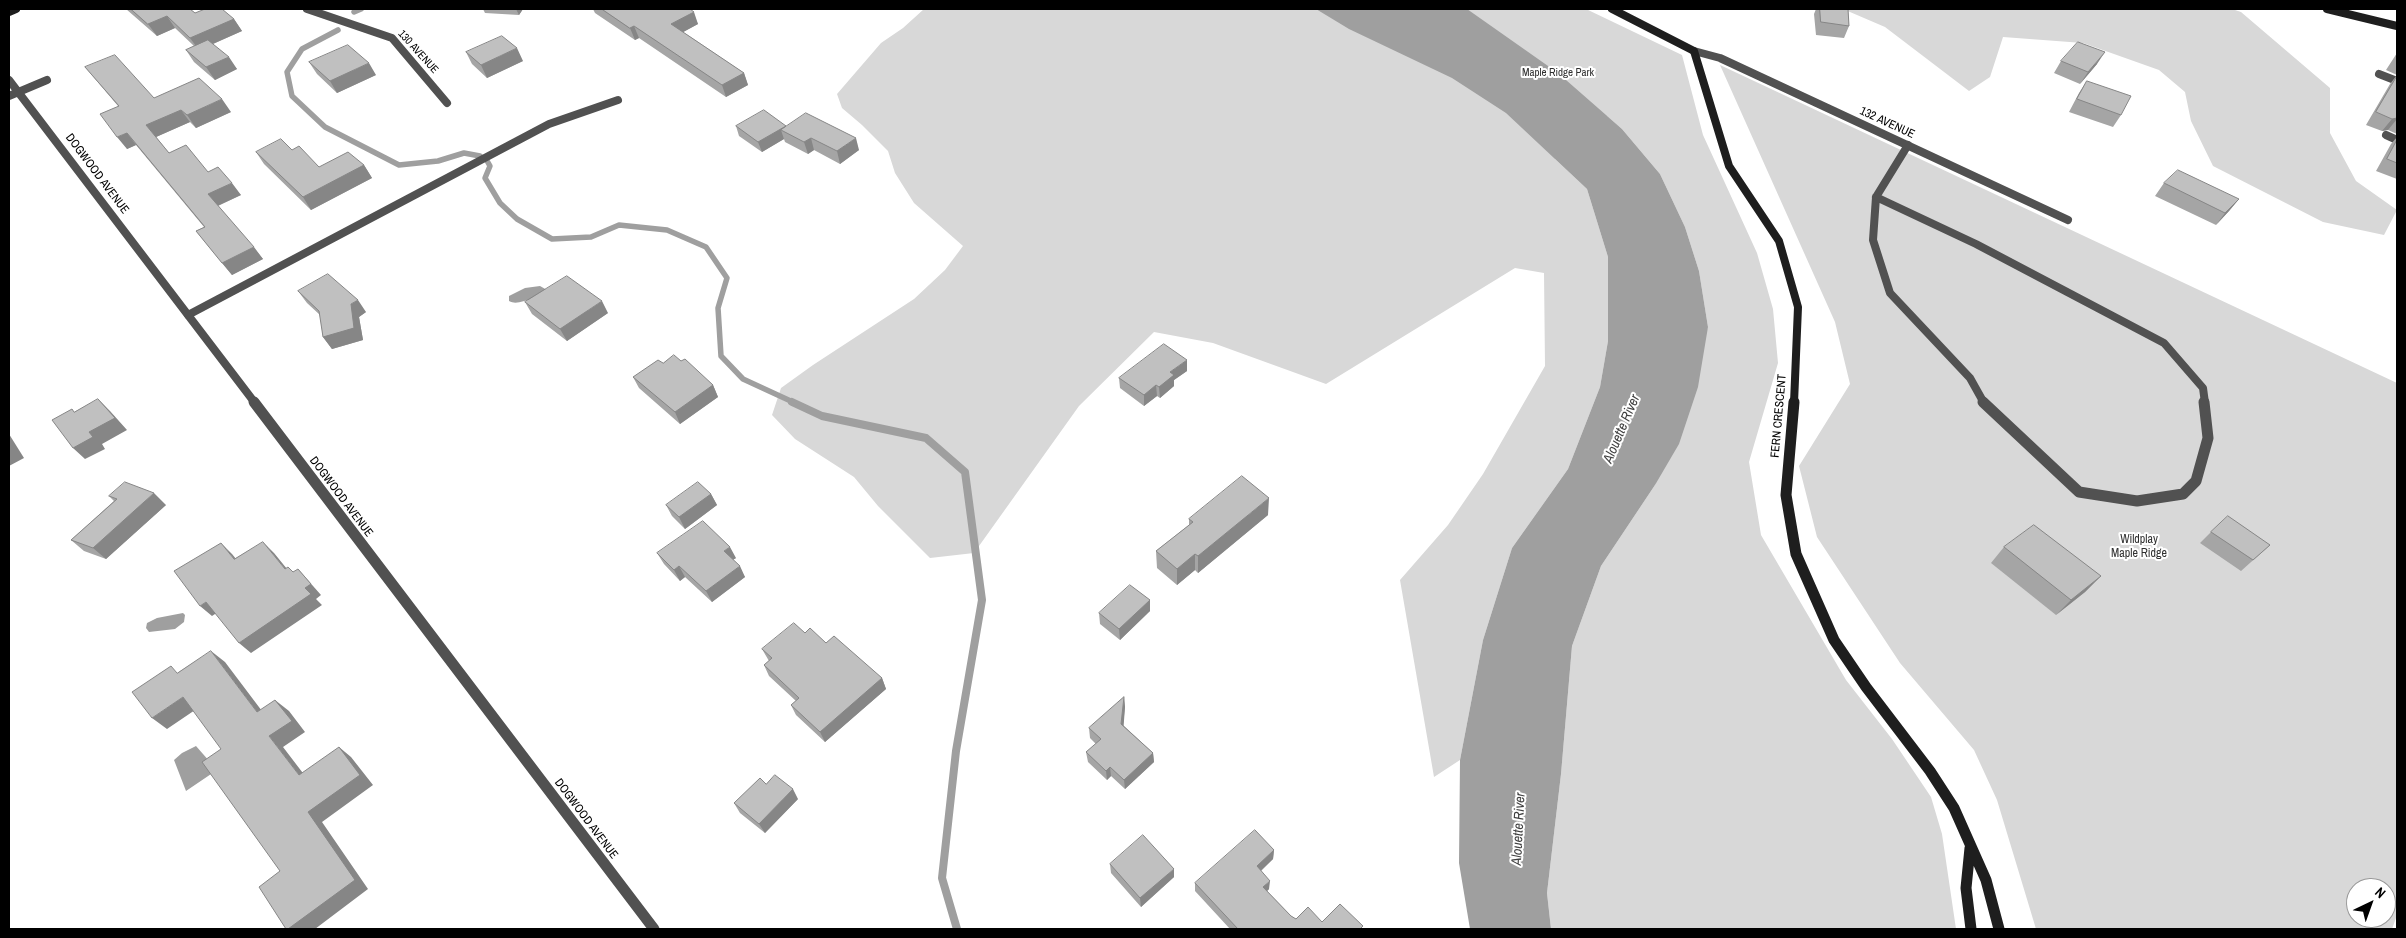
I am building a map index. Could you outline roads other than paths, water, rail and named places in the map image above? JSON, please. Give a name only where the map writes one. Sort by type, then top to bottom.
[{"type":"street","points":[[9,12],[16,9]]},
{"type":"street","name":"130 AVENUE","points":[[307,9],[392,38],[447,103]]},
{"type":"street","points":[[1612,9],[1694,51]]},
{"type":"street","points":[[2327,9],[2397,26]]},
{"type":"street","name":"132 AVENUE","points":[[1694,51],[1720,58],[2068,220]]},
{"type":"street","name":"FERN CRESCENT","points":[[1694,51],[1729,166],[1779,241],[1798,307],[1797,366],[1786,495],[1796,554],[1834,640],[1866,687],[1930,771],[1954,808],[1970,848],[1986,880],[1999,929]]},
{"type":"street","points":[[2379,74],[2397,81]]},
{"type":"street","name":"DOGWOOD AVENUE","points":[[9,80],[14,94],[188,315],[654,929]]},
{"type":"street","points":[[14,94],[47,80]]},
{"type":"street","points":[[188,315],[549,124],[618,100]]},
{"type":"street","points":[[2386,135],[2397,140]]},
{"type":"street","points":[[1876,197],[1976,244],[2164,343],[2203,388],[2208,438],[2196,481],[2183,494],[2138,501],[2078,492],[1984,403],[1970,378],[1890,293],[1873,240],[1876,197],[1908,145]]},
{"type":"street","points":[[1970,848],[1965,872],[1965,895],[1971,929]]},
{"type":"water","name":"Alouette River","points":[[1316,9],[1467,9],[1558,73],[1622,129],[1660,174],[1685,227],[1699,271],[1708,327],[1698,387],[1679,444],[1655,485],[1601,566],[1572,646],[1561,774],[1547,893],[1551,929],[1470,929],[1459,863],[1460,760],[1483,640],[1512,548],[1568,469],[1600,387],[1608,341],[1608,257],[1587,189],[1506,113],[1452,78],[1349,29]]},
{"type":"water","points":[[540,286],[547,290],[535,300],[515,303],[509,301],[509,296],[525,288]]},
{"type":"water","points":[[183,613],[185,615],[184,622],[175,629],[149,632],[146,628],[147,623],[157,618]]},
{"type":"water","points":[[196,746],[217,770],[186,791],[174,760],[182,753]]},
{"type":"waterway","points":[[354,12],[361,9]]},
{"type":"waterway","points":[[338,30],[302,49],[287,72],[292,96],[325,127],[399,165],[438,161],[464,153],[480,156]]},
{"type":"waterway","points":[[486,159],[490,166],[485,178],[500,203],[517,219],[552,239],[591,237],[619,225],[667,230],[706,247],[727,278],[718,308],[721,356],[743,379],[795,403]]},
{"type":"waterway","points":[[792,402],[822,416],[926,438],[965,472],[982,600],[956,751],[942,878],[957,929]]},
{"type":"park label","name":"Maple Ridge Park","points":[[1558,73]]},
{"type":"park label","name":"Wildplay Maple Ridge","points":[[2139,547]]}]
